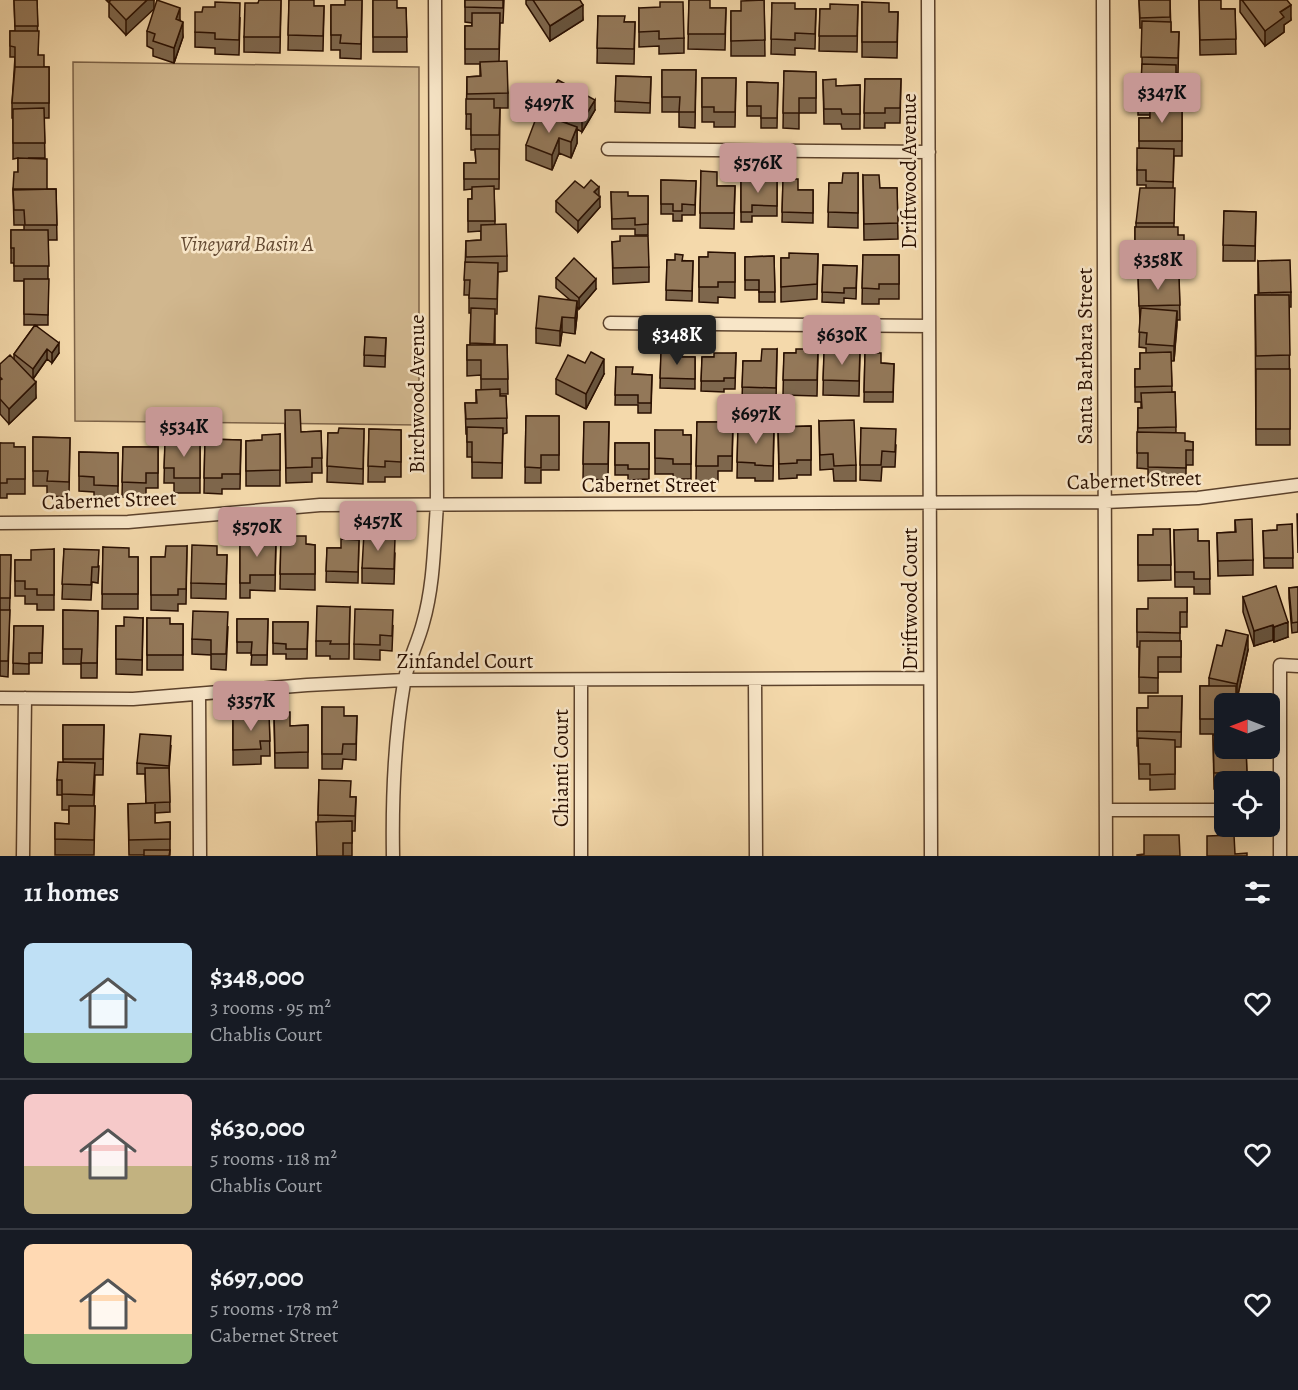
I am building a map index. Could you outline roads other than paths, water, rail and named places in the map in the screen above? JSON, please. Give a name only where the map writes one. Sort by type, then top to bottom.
[{"type":"street","name":"Birchwood Avenue","points":[[393,856],[394,764],[404,680],[424,621],[433,562],[437,505],[435,0]]},
{"type":"street","name":"Driftwood Avenue","points":[[928,0],[929,342]]},
{"type":"street","name":"Santa Barbara Street","points":[[1103,0],[1106,856]]},
{"type":"street","points":[[608,149],[929,152]]},
{"type":"street","points":[[610,322],[929,326]]},
{"type":"street","name":"Driftwood Court","points":[[929,342],[931,856]]},
{"type":"street","name":"Cabernet Street","points":[[0,523],[128,522],[320,506],[1105,502],[1198,498],[1298,485]]},
{"type":"street","points":[[1276,771],[1280,665],[1298,666]]},
{"type":"street","name":"Zinfandel Court","points":[[0,698],[133,699],[307,684],[404,680],[930,678]]},
{"type":"street","points":[[755,679],[756,856]]},
{"type":"street","name":"Chianti Court","points":[[581,680],[581,856]]},
{"type":"street","points":[[199,694],[200,856]]},
{"type":"street","points":[[23,856],[25,698]]},
{"type":"street","points":[[1106,810],[1214,810]]},
{"type":"street","points":[[1278,837],[1280,856]]},
{"type":"park label","name":"Vineyard Basin A","points":[[247,244]]}]
